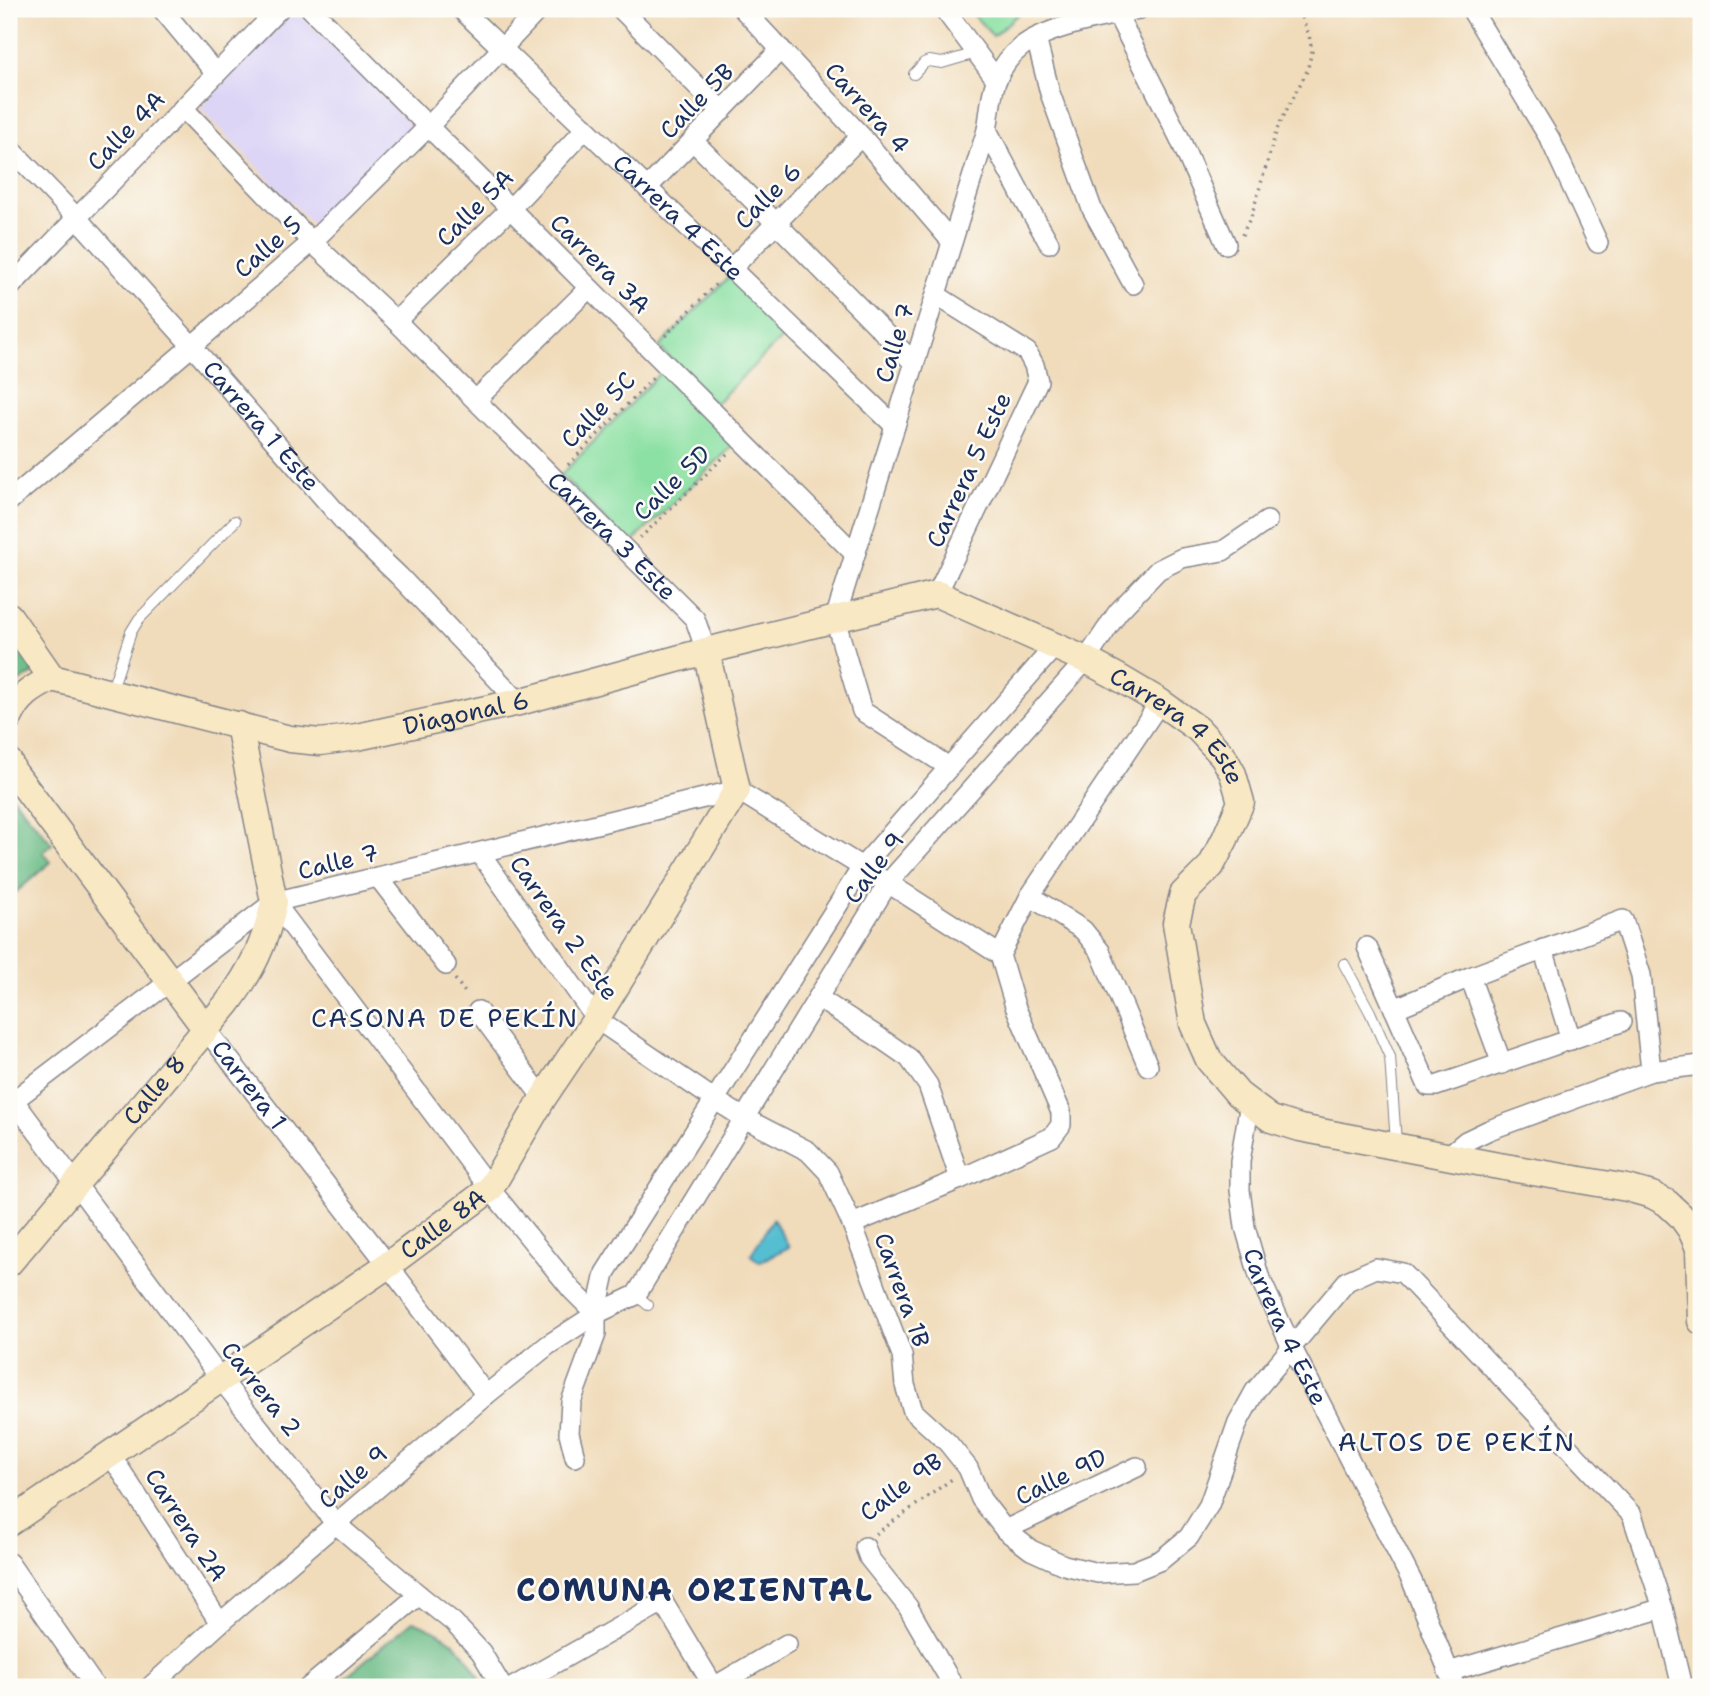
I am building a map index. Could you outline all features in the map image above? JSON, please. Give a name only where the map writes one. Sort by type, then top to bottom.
[{"type":"main road","name":"Diagonal 6","points":[[52,678],[290,738],[320,742],[357,737],[519,702],[706,651],[937,594]]},
{"type":"main road","name":"Carrera 4 Este","points":[[937,594],[1086,660],[1160,702],[1198,729],[1223,756],[1233,774],[1241,802],[1211,866],[1183,894],[1176,923],[1193,1024],[1209,1060],[1238,1094],[1270,1119],[1300,1128],[1653,1195],[1681,1216],[1699,1248],[1701,1321]]},
{"type":"main road","points":[[9,616],[52,678],[29,691],[15,705],[9,718]]},
{"type":"main road","name":"Carrera 3 Este","points":[[706,651],[737,790]]},
{"type":"main road","points":[[240,724],[274,902]]},
{"type":"main road","name":"Carrera 1","points":[[11,766],[205,1028]]},
{"type":"main road","name":"Calle 8A","points":[[9,1523],[388,1265],[490,1189],[543,1098],[596,1019],[737,790]]},
{"type":"main road","name":"Calle 8","points":[[9,1263],[227,1004],[246,977],[261,947],[269,927],[274,902]]},
{"type":"street","points":[[162,9],[216,74]]},
{"type":"street","name":"Calle 4A","points":[[9,288],[279,9]]},
{"type":"street","name":"Carrera 3A","points":[[311,9],[855,554]]},
{"type":"street","name":"Carrera 4 Este","points":[[461,9],[895,426]]},
{"type":"street","name":"Calle 5","points":[[9,501],[313,242],[428,127],[539,9]]},
{"type":"street","points":[[621,9],[722,111]]},
{"type":"street","name":"Carrera 4","points":[[743,9],[861,136],[952,242]]},
{"type":"street","points":[[944,9],[996,79],[1008,59],[1036,38],[1118,11],[1139,9]]},
{"type":"street","points":[[1471,9],[1550,139],[1598,243]]},
{"type":"street","points":[[1118,11],[1180,137],[1226,244]]},
{"type":"street","points":[[1036,38],[1050,93],[1092,209],[1133,284]]},
{"type":"street","name":"Calle 5B","points":[[648,187],[781,49]]},
{"type":"street","name":"Calle 7","points":[[835,619],[987,130],[996,79]]},
{"type":"street","name":"Carrera 3 Este","points":[[183,107],[313,242],[695,619],[706,651]]},
{"type":"street","name":"Calle 5A","points":[[396,321],[510,209],[586,128]]},
{"type":"street","points":[[987,130],[1049,243]]},
{"type":"street","name":"Calle 6","points":[[732,268],[861,136]]},
{"type":"street","points":[[693,141],[914,363]]},
{"type":"street","name":"Carrera 1 Este","points":[[9,148],[77,218],[192,346],[354,533],[400,576],[519,702]]},
{"type":"street","points":[[476,401],[589,288]]},
{"type":"street","name":"Carrera 5 Este","points":[[936,295],[1027,352],[1038,382],[937,594]]},
{"type":"street","name":"Calle 9","points":[[150,1687],[220,1623],[548,1345],[596,1314],[642,1300],[744,1118],[888,883],[1086,660],[1118,612],[1158,570],[1182,558],[1223,551],[1267,521]]},
{"type":"street","points":[[835,619],[862,711],[949,767]]},
{"type":"street","name":"Calle 9","points":[[596,1314],[605,1273],[862,867],[1055,646]]},
{"type":"street","points":[[1000,955],[1030,896],[1160,702]]},
{"type":"street","points":[[737,790],[1000,955],[1015,1006],[1061,1112],[1061,1125],[1052,1137],[852,1224]]},
{"type":"street","name":"Calle 7","points":[[11,1099],[274,902],[737,790]]},
{"type":"street","name":"Carrera 2 Este","points":[[480,853],[596,1019],[715,1100]]},
{"type":"street","points":[[378,877],[446,965]]},
{"type":"street","points":[[1030,896],[1083,930],[1100,951],[1148,1066]]},
{"type":"street","points":[[274,902],[490,1189],[572,1290],[596,1314],[596,1334],[571,1402],[569,1433],[575,1457]]},
{"type":"street","points":[[1394,1009],[1470,976],[1623,920],[1641,975],[1651,1071]]},
{"type":"street","points":[[1367,947],[1428,1086],[1436,1086],[1621,1022]]},
{"type":"street","points":[[1543,949],[1571,1040]]},
{"type":"street","points":[[1470,976],[1502,1064]]},
{"type":"street","points":[[818,998],[909,1058],[928,1085],[960,1179]]},
{"type":"street","points":[[478,1011],[543,1098]]},
{"type":"street","name":"Carrera 1","points":[[205,1028],[486,1395]]},
{"type":"street","points":[[1448,1156],[1466,1141],[1489,1130],[1651,1071],[1701,1065]]},
{"type":"street","name":"Carrera 2","points":[[11,1099],[76,1182],[220,1378],[336,1524],[453,1622],[481,1653],[502,1687]]},
{"type":"street","name":"Carrera 1B","points":[[715,1100],[807,1152],[828,1171],[852,1224],[902,1355],[905,1385],[913,1410],[968,1468],[981,1499],[1005,1530],[1031,1550],[1064,1565],[1098,1573],[1134,1571],[1161,1560],[1189,1537],[1203,1516],[1238,1422],[1255,1391],[1347,1281],[1376,1268],[1403,1273],[1632,1515],[1663,1608],[1682,1687]]},
{"type":"street","name":"Carrera 4 Este","points":[[1250,1103],[1240,1161],[1240,1190],[1245,1227],[1259,1276],[1292,1348],[1412,1581],[1452,1680]]},
{"type":"street","name":"Carrera 2A","points":[[110,1454],[220,1623]]},
{"type":"street","name":"Calle 9D","points":[[1005,1530],[1137,1467]]},
{"type":"street","points":[[865,1548],[869,1558],[908,1606],[954,1687]]},
{"type":"street","points":[[9,1563],[95,1687]]},
{"type":"street","points":[[309,1687],[419,1595]]},
{"type":"street","points":[[513,1687],[663,1602],[714,1687],[787,1644]]},
{"type":"street","points":[[1452,1680],[1663,1608]]},
{"type":"lane","points":[[914,74],[929,61],[942,63],[977,52]]},
{"type":"lane","points":[[111,693],[131,632],[139,619],[235,521]]},
{"type":"lane","points":[[1344,964],[1390,1057],[1397,1147]]},
{"type":"path","points":[[1226,244],[1232,244],[1243,235],[1278,129],[1307,71],[1312,51],[1309,35],[1298,9]]},
{"type":"path","points":[[652,351],[732,268]]},
{"type":"path","name":"Calle 5C","points":[[555,479],[666,365]]},
{"type":"path","name":"Calle 5D","points":[[626,551],[741,441]]},
{"type":"path","points":[[446,965],[478,1011]]},
{"type":"path","name":"Calle 9B","points":[[865,1548],[871,1538],[968,1468]]},
{"type":"shaded area","points":[[296,10],[411,126],[313,225],[200,108]]},
{"type":"green space","points":[[968,9],[1024,9],[993,36]]},
{"type":"green space","points":[[730,276],[787,333],[715,404],[659,347]]},
{"type":"green space","points":[[662,371],[735,444],[630,544],[561,475]]},
{"type":"green space","points":[[9,634],[34,673],[9,688]]},
{"type":"green space","points":[[9,793],[52,844],[43,852],[51,862],[9,898]]},
{"type":"green space","points":[[413,1621],[440,1633],[457,1646],[485,1687],[333,1687]]},
{"type":"water","points":[[773,1219],[789,1247],[759,1262],[751,1254]]},
{"type":"district","name":"CASONA DE PEKÍN","points":[[445,1017]]},
{"type":"district","name":"ALTOS DE PEKÍN","points":[[1457,1441]]},
{"type":"district","name":"COMUNA ORIENTAL","points":[[695,1589]]}]
